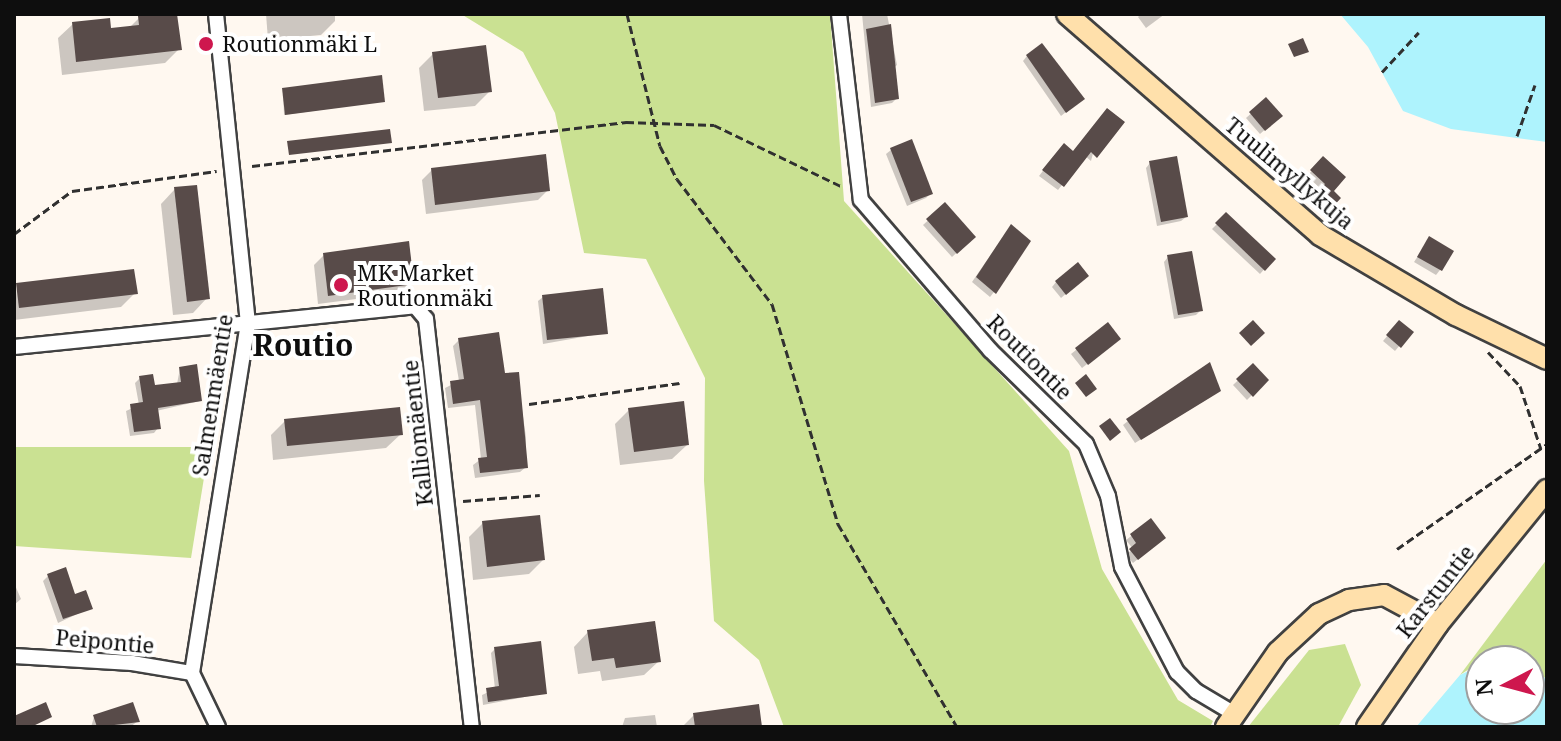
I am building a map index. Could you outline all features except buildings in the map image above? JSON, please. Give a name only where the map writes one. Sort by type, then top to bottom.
[{"type":"street","name":"Salmenmäentie","points":[[192,673],[248,323],[216,14]]},
{"type":"street","points":[[839,14],[861,200]]},
{"type":"street","name":"Tuulimyllykuja","points":[[1067,14],[1320,235],[1444,308],[1547,359]]},
{"type":"street","name":"Routiontie","points":[[861,200],[990,350],[1086,444],[1108,496],[1122,567],[1177,672],[1230,720]]},
{"type":"street","name":"Kalliomäentie","points":[[248,323],[415,306],[426,319],[472,727]]},
{"type":"street","points":[[14,347],[248,323]]},
{"type":"street","name":"Karstuntie","points":[[1367,727],[1438,624],[1547,490]]},
{"type":"street","points":[[1230,720],[1278,652],[1319,614],[1349,600],[1384,595],[1438,624]]},
{"type":"street","name":"Peipontie","points":[[14,656],[132,663],[192,673]]},
{"type":"street","points":[[192,673],[218,727]]},
{"type":"path","points":[[627,14],[654,123],[677,179],[772,304],[838,524],[957,727]]},
{"type":"path","points":[[1382,72],[1419,32]]},
{"type":"path","points":[[1517,136],[1535,85]]},
{"type":"path","points":[[252,166],[654,123],[714,125],[831,178],[861,200]]},
{"type":"path","points":[[14,234],[72,191],[225,169]]},
{"type":"path","points":[[1478,341],[1520,386],[1541,449]]},
{"type":"path","points":[[529,404],[680,383]]},
{"type":"path","points":[[1397,549],[1547,444]]},
{"type":"path","points":[[446,503],[540,495]]},
{"type":"green space","points":[[461,14],[830,14],[844,201],[1069,451],[1102,569],[1178,700],[1213,721],[1210,727],[784,727],[759,660],[714,621],[704,481],[705,378],[646,259],[584,253],[555,113],[523,52]]},
{"type":"green space","points":[[14,447],[209,447],[191,558],[14,546]]},
{"type":"green space","points":[[1547,559],[1547,679],[1545,645],[1482,645]]},
{"type":"green space","points":[[1345,644],[1361,685],[1338,727],[1248,727],[1309,650]]},
{"type":"water","points":[[1340,14],[1547,14],[1547,142],[1451,129],[1403,111],[1368,47]]},
{"type":"water","points":[[1465,673],[1465,725],[1545,725],[1547,679],[1547,727],[1416,727]]},
{"type":"place","name":"Routionmäki L","points":[[206,44]]},
{"type":"place","name":"MK Market Routionmäki","points":[[341,285]]},
{"type":"district","name":"Routio","points":[[303,345]]}]
